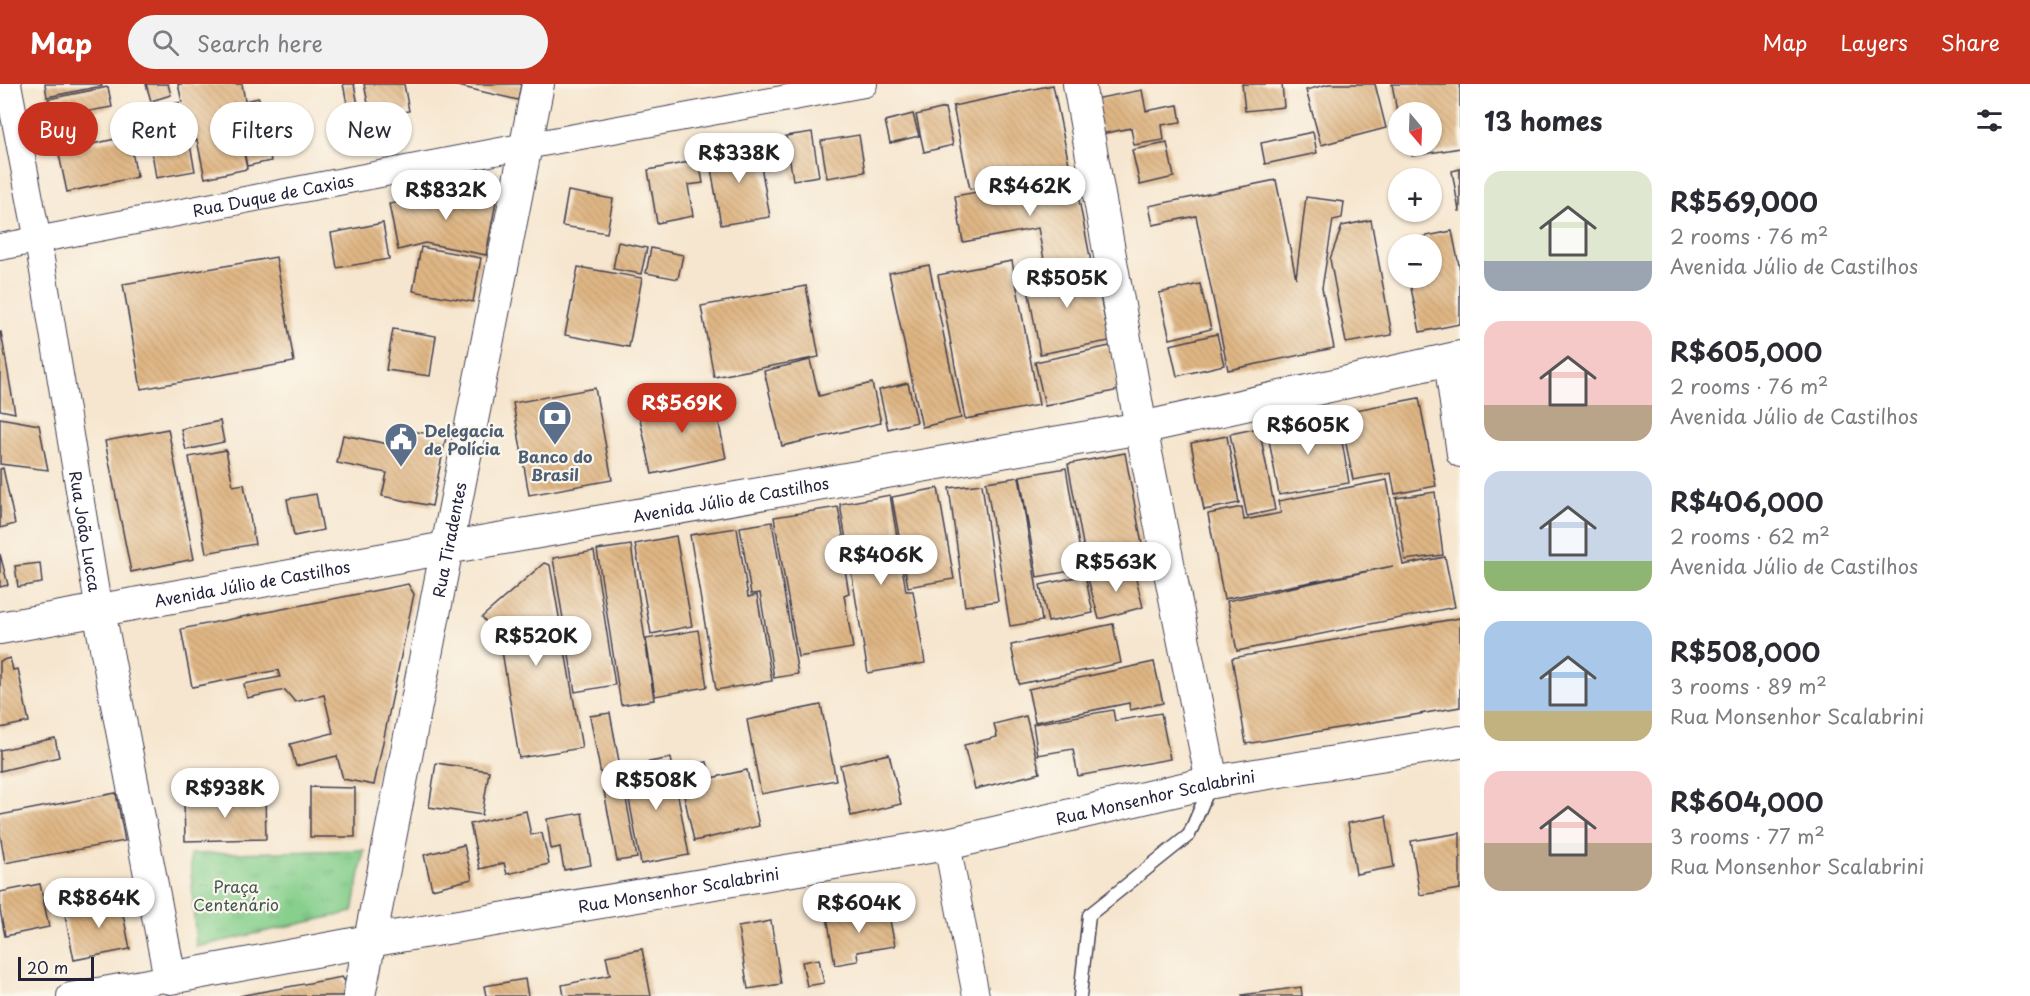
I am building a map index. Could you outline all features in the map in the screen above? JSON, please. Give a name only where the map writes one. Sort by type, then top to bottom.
[{"type":"street","name":"Rua João Lucca","points":[[8,84],[38,241],[99,611],[170,978]]},
{"type":"street","name":"Rua Tiradentes","points":[[359,996],[538,84]]},
{"type":"street","name":"Rua Duque de Caxias","points":[[0,247],[864,84]]},
{"type":"street","points":[[1079,84],[1141,428],[1212,782]]},
{"type":"street","points":[[1453,359],[1460,454]]},
{"type":"street","name":"Avenida Júlio de Castilhos","points":[[0,628],[1141,428],[1453,359]]},
{"type":"street","name":"Rua Monsenhor Scalabrini","points":[[70,996],[369,941],[947,844],[1212,782],[1460,742]]},
{"type":"street","points":[[947,844],[976,996]]},
{"type":"lane","points":[[1080,996],[1089,915],[1189,835],[1212,782]]},
{"type":"green space","name":"Praça Centenário","points":[[364,850],[353,912],[196,947],[190,854]]},
{"type":"building","points":[[45,84],[101,84],[102,86],[47,97]]},
{"type":"building","points":[[146,84],[168,84],[171,95],[151,101]]},
{"type":"building","points":[[178,84],[242,84],[245,101],[259,98],[260,102],[210,102],[210,156],[244,156],[247,169],[205,178],[198,145],[198,102],[182,102]]},
{"type":"building","points":[[343,84],[354,84],[357,102],[347,102]]},
{"type":"building","points":[[364,84],[404,84],[407,102],[368,102]]},
{"type":"building","points":[[449,84],[521,84],[518,100]]},
{"type":"building","points":[[1242,84],[1282,84],[1284,107],[1245,111]]},
{"type":"building","points":[[1329,84],[1375,84],[1386,128],[1321,145],[1306,90]]},
{"type":"building","points":[[1392,84],[1460,84],[1460,148],[1442,151],[1442,102],[1395,102]]},
{"type":"building","points":[[1053,85],[1070,169],[970,189],[953,106]]},
{"type":"building","points":[[108,87],[111,102],[110,107],[98,110],[98,102],[49,102],[48,99]]},
{"type":"building","points":[[1142,90],[1146,111],[1178,105],[1181,122],[1162,125],[1164,140],[1134,145],[1131,128],[1101,134],[1094,99]]},
{"type":"building","points":[[945,108],[953,145],[924,152],[916,115]]},
{"type":"building","points":[[913,114],[919,136],[890,143],[885,121]]},
{"type":"building","points":[[812,132],[819,176],[793,180],[786,136]]},
{"type":"building","points":[[1313,132],[1317,153],[1265,164],[1261,143]]},
{"type":"building","points":[[859,135],[865,172],[827,178],[821,141]]},
{"type":"building","points":[[110,140],[110,156],[133,156],[137,177],[67,192],[59,156],[98,156],[98,143]]},
{"type":"building","points":[[757,143],[770,217],[721,225],[708,152]]},
{"type":"building","points":[[1167,143],[1174,177],[1140,185],[1132,150]]},
{"type":"building","points":[[153,156],[192,156],[195,171],[156,178]]},
{"type":"building","points":[[245,156],[270,156],[271,161],[247,166]]},
{"type":"building","points":[[699,160],[703,183],[688,185],[693,216],[657,223],[648,170]]},
{"type":"building","points":[[1460,169],[1460,211],[1459,211],[1452,171]]},
{"type":"building","points":[[1074,174],[1091,262],[1046,270],[1038,228],[963,242],[955,196]]},
{"type":"building","points":[[1276,180],[1296,278],[1306,197],[1344,202],[1342,218],[1333,220],[1322,288],[1334,348],[1228,370],[1196,216],[1153,225],[1149,206]]},
{"type":"building","points":[[487,187],[497,196],[486,255],[425,243],[398,250],[389,204]]},
{"type":"building","points":[[568,191],[613,199],[607,233],[562,226]]},
{"type":"building","points":[[1371,220],[1392,335],[1346,343],[1330,259],[1342,226]]},
{"type":"building","points":[[383,223],[389,259],[337,268],[331,233]]},
{"type":"building","points":[[1452,231],[1460,270],[1460,324],[1420,332],[1411,288],[1442,288],[1442,234],[1437,234]]},
{"type":"building","points":[[618,242],[647,248],[641,274],[613,269]]},
{"type":"building","points":[[421,247],[481,258],[473,302],[413,291]]},
{"type":"building","points":[[651,248],[683,255],[678,279],[646,273]]},
{"type":"building","points":[[276,257],[294,362],[141,389],[123,284]]},
{"type":"building","points":[[1012,261],[1039,405],[965,419],[938,275]]},
{"type":"building","points":[[1094,264],[1109,341],[1040,354],[1026,277]]},
{"type":"building","points":[[929,265],[961,418],[922,427],[889,273]]},
{"type":"building","points":[[578,267],[642,278],[629,347],[565,335]]},
{"type":"building","points":[[1200,284],[1211,329],[1170,339],[1159,293]]},
{"type":"building","points":[[806,286],[819,357],[714,377],[701,306]]},
{"type":"building","points":[[393,329],[436,336],[430,376],[386,370]]},
{"type":"building","points":[[1,332],[15,413],[0,410]]},
{"type":"building","points":[[1217,334],[1224,365],[1177,376],[1170,345]]},
{"type":"building","points":[[1110,346],[1119,390],[1045,406],[1035,362]]},
{"type":"building","points":[[810,360],[819,396],[872,383],[881,423],[782,446],[764,371]]},
{"type":"building","points":[[908,383],[917,422],[888,429],[879,390]]},
{"type":"building","points":[[595,388],[612,480],[529,495],[513,403]]},
{"type":"building","points":[[713,394],[726,458],[652,474],[638,410]]},
{"type":"building","points":[[1419,398],[1436,486],[1395,494],[1391,473],[1353,480],[1340,413]]},
{"type":"building","points":[[1338,417],[1349,483],[1279,495],[1267,429]]},
{"type":"building","points":[[0,418],[39,425],[48,470],[0,464]]},
{"type":"building","points":[[220,421],[224,442],[186,450],[181,429]]},
{"type":"building","points":[[1259,428],[1275,510],[1247,516],[1230,434]]},
{"type":"building","points":[[168,429],[194,559],[131,572],[105,441]]},
{"type":"building","name":"Delegacia de Polícia","points":[[401,429],[446,437],[432,506],[382,496],[387,473],[337,463],[343,435],[398,446]]},
{"type":"building","points":[[1227,436],[1239,503],[1204,510],[1191,443]]},
{"type":"building","points":[[226,450],[233,486],[244,484],[255,544],[206,553],[189,457]]},
{"type":"building","points":[[1125,453],[1145,560],[1088,571],[1068,464]]},
{"type":"building","points":[[3,468],[15,524],[0,528],[0,469]]},
{"type":"building","points":[[1066,468],[1083,569],[1037,577],[1020,476]]},
{"type":"building","points":[[1019,477],[1042,621],[1010,626],[986,482]]},
{"type":"building","points":[[1387,480],[1403,565],[1445,557],[1455,607],[1237,651],[1227,601],[1393,566],[1224,599],[1208,514],[1242,507],[1244,520],[1281,513],[1278,501]]},
{"type":"building","points":[[982,484],[998,601],[965,606],[949,488]]},
{"type":"building","points":[[938,488],[954,579],[908,587],[892,497]]},
{"type":"building","points":[[1435,492],[1443,555],[1405,560],[1396,498]]},
{"type":"building","points":[[316,494],[323,530],[294,536],[287,499]]},
{"type":"building","points":[[890,495],[906,591],[913,591],[925,663],[868,673],[840,504]]},
{"type":"building","points":[[838,507],[849,570],[845,570],[849,593],[844,595],[853,648],[798,657],[774,517]]},
{"type":"building","points":[[772,522],[798,674],[774,678],[760,593],[751,594],[740,527]]},
{"type":"building","points":[[737,528],[748,597],[757,595],[772,681],[716,690],[690,535]]},
{"type":"building","points":[[676,536],[692,626],[651,634],[635,544]]},
{"type":"building","points":[[631,545],[654,700],[621,705],[597,550]]},
{"type":"building","points":[[594,551],[615,685],[575,692],[553,558]]},
{"type":"building","points":[[0,554],[8,585],[0,587]]},
{"type":"building","points":[[40,563],[42,583],[18,587],[15,566]]},
{"type":"building","points":[[544,563],[550,565],[582,748],[519,758],[500,638],[482,617]]},
{"type":"building","points":[[1133,567],[1143,607],[1099,619],[1088,579]]},
{"type":"building","points":[[1085,575],[1093,613],[1048,622],[1040,585]]},
{"type":"building","points":[[408,584],[414,594],[374,785],[343,779],[337,756],[296,766],[290,744],[333,733],[324,695],[295,702],[285,690],[247,698],[244,684],[280,677],[278,670],[192,687],[181,629]]},
{"type":"building","points":[[1460,618],[1460,707],[1246,744],[1232,658]]},
{"type":"building","points":[[1113,624],[1121,663],[1019,684],[1011,645]]},
{"type":"building","points":[[698,630],[707,687],[655,696],[646,639]]},
{"type":"building","points":[[10,658],[13,670],[18,669],[29,722],[0,728],[0,661]]},
{"type":"building","points":[[1154,662],[1163,703],[1130,710],[1129,703],[1035,722],[1028,689]]},
{"type":"building","points":[[821,705],[836,780],[761,794],[747,720]]},
{"type":"building","points":[[1113,710],[1115,721],[1161,713],[1170,759],[1078,776],[1073,749],[1038,755],[1033,724]]},
{"type":"building","points":[[610,713],[637,858],[617,861],[590,716]]},
{"type":"building","points":[[1026,716],[1040,773],[975,789],[964,745],[997,737],[994,724]]},
{"type":"building","points":[[55,738],[59,757],[0,771],[0,750]]},
{"type":"building","points":[[889,754],[901,804],[851,816],[840,765]]},
{"type":"building","points":[[671,758],[689,855],[641,864],[623,767]]},
{"type":"building","points":[[707,762],[711,778],[747,770],[759,826],[694,841],[678,768]]},
{"type":"building","points":[[436,763],[489,771],[482,815],[429,807]]},
{"type":"building","points":[[310,787],[355,788],[355,837],[310,837]]},
{"type":"building","points":[[116,793],[125,841],[5,863],[0,834],[0,815]]},
{"type":"building","points":[[265,797],[266,839],[185,841],[184,799]]},
{"type":"building","points":[[526,811],[531,835],[542,833],[549,864],[507,874],[504,863],[480,869],[470,824]]},
{"type":"building","points":[[582,813],[591,865],[564,870],[560,847],[551,849],[547,819]]},
{"type":"building","points":[[1386,816],[1394,867],[1356,874],[1348,823]]},
{"type":"building","points":[[1460,833],[1460,889],[1420,895],[1411,841]]},
{"type":"building","points":[[464,845],[472,879],[432,889],[424,855]]},
{"type":"building","points":[[40,884],[49,927],[5,936],[0,910],[0,892]]},
{"type":"building","points":[[118,889],[130,949],[74,960],[65,915],[103,908],[100,892]]},
{"type":"building","points":[[888,910],[895,946],[857,952],[858,961],[835,965],[827,916],[850,912],[851,916]]},
{"type":"building","points":[[771,921],[781,984],[748,989],[738,927]]},
{"type":"building","points":[[642,949],[651,996],[564,996],[562,985],[610,975],[606,956]]},
{"type":"building","points":[[819,959],[824,983],[807,986],[802,962]]},
{"type":"building","points":[[342,977],[347,984],[345,996],[239,996]]},
{"type":"building","points":[[525,979],[528,996],[486,996],[484,986]]},
{"type":"building","points":[[1301,987],[1302,996],[1242,995]]},
{"type":"place","name":"Banco do Brasil","points":[[555,446]]},
{"type":"place","name":"Delegacia de Polícia","points":[[401,468]]}]
